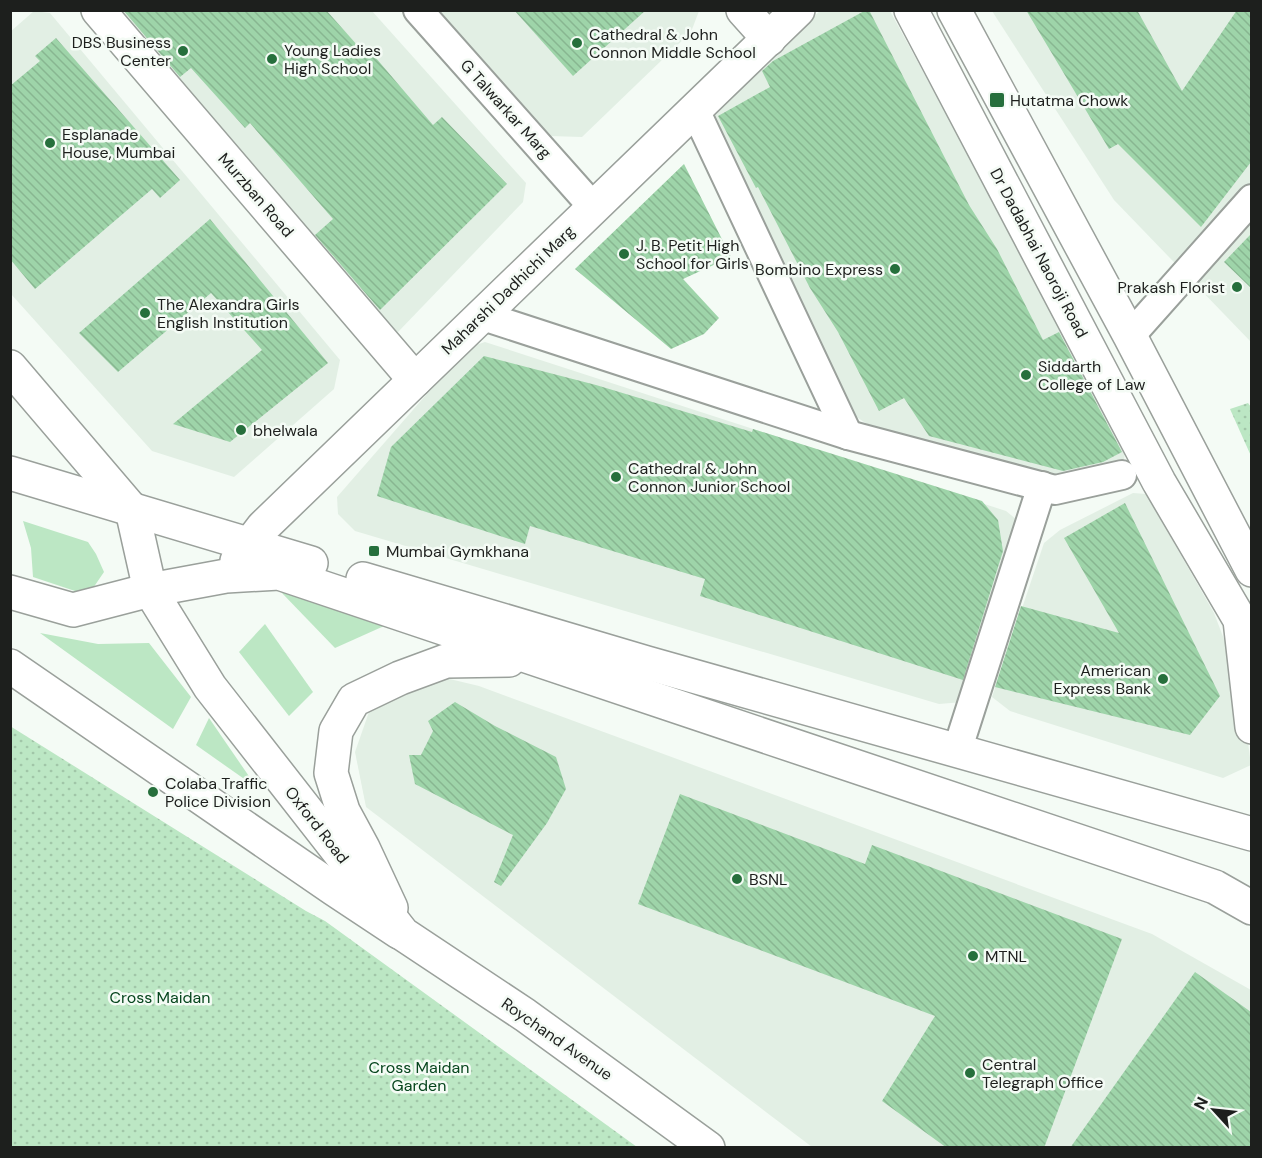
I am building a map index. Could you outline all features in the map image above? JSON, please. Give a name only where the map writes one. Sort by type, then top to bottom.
[{"type":"main road","name":"Murzban Road","points":[[98,10],[415,380]]},
{"type":"main road","points":[[742,10],[769,39]]},
{"type":"main road","name":"Maharshi Dadhichi Marg","points":[[226,576],[263,527],[798,10]]},
{"type":"main road","name":"Dr Dadabhai Naoroji Road","points":[[911,10],[1159,482],[1240,620],[1251,727]]},
{"type":"main road","points":[[954,10],[1130,336],[1251,570]]},
{"type":"main road","points":[[15,381],[132,510]]},
{"type":"main road","points":[[10,474],[647,663],[1251,834]]},
{"type":"main road","name":"Oxford Road","points":[[132,510],[150,590],[210,687],[403,934]]},
{"type":"main road","points":[[10,592],[74,610],[150,590],[226,576],[279,573],[1204,883],[1251,908]]},
{"type":"main road","points":[[403,934],[343,811],[331,773],[336,731],[354,700],[400,678],[437,664],[446,661],[534,659]]},
{"type":"main road","name":"Roychand Avenue","points":[[10,666],[324,883],[525,1015],[708,1148]]},
{"type":"street","name":"G Talwarkar Marg","points":[[418,10],[594,208]]},
{"type":"street","points":[[695,110],[848,435]]},
{"type":"street","points":[[1130,336],[1251,199]]},
{"type":"street","points":[[480,315],[848,435],[1048,488],[1122,475]]},
{"type":"street","points":[[957,751],[1048,488]]},
{"type":"shaded area","points":[[34,11],[50,13],[340,360],[334,389],[234,477],[152,451],[11,294],[10,32]]},
{"type":"shaded area","points":[[97,11],[372,11],[526,183],[523,202],[398,332],[376,324]]},
{"type":"shaded area","points":[[433,11],[699,11],[691,32],[582,137],[549,136]]},
{"type":"shaded area","points":[[820,11],[890,11],[1126,444],[1124,460],[1088,477],[1057,481],[867,424],[852,414],[714,128],[713,108]]},
{"type":"shaded area","points":[[992,11],[1251,11],[1251,342],[1114,200]]},
{"type":"shaded area","points":[[485,342],[1006,511],[1027,528],[963,702],[939,704],[355,531],[338,514],[337,497],[467,348]]},
{"type":"shaded area","points":[[1133,493],[1146,494],[1214,613],[1240,681],[1251,765],[1223,778],[1010,711],[992,697],[1044,543],[1060,530]]},
{"type":"shaded area","points":[[433,675],[479,686],[1152,934],[1251,990],[1251,1147],[812,1147],[366,807],[355,752],[370,709]]},
{"type":"green space","points":[[1248,403],[1251,407],[1251,456],[1230,409]]},
{"type":"green space","points":[[23,521],[88,542],[104,572],[91,591],[81,593],[33,577],[31,548]]},
{"type":"green space","points":[[281,592],[393,622],[335,648]]},
{"type":"green space","points":[[265,624],[313,692],[289,716],[239,652]]},
{"type":"green space","points":[[40,633],[98,644],[149,643],[191,697],[173,729]]},
{"type":"green space","points":[[209,718],[257,788],[196,745]]},
{"type":"green space","name":"Cross Maidan","points":[[10,726],[325,921],[637,1147],[11,1147]]},
{"type":"building","points":[[123,10],[326,10],[366,55],[370,51],[433,125],[442,117],[507,184],[380,310],[315,235],[333,219],[250,123],[245,128],[191,68],[180,77]]},
{"type":"building","name":"Cathedral & John Connon Middle School","points":[[514,10],[646,10],[573,76]]},
{"type":"building","points":[[869,10],[969,205],[997,249],[1043,340],[1059,332],[1122,452],[1103,462],[1063,471],[929,436],[904,398],[879,411],[838,332],[810,288],[718,116],[770,87],[762,71],[773,61]]},
{"type":"building","points":[[1026,10],[1137,10],[1182,91],[1237,10],[1251,10],[1251,162],[1201,227],[1118,144],[1109,149]]},
{"type":"building","name":"Esplanade House, Mumbai","points":[[56,38],[180,180],[160,198],[152,189],[35,289],[10,259],[10,86],[40,61],[35,56]]},
{"type":"building","name":"J. B. Petit High School for Girls","points":[[684,164],[731,257],[683,279],[719,318],[704,334],[671,349],[575,269]]},
{"type":"building","name":"The Alexandra Girls English Institution","points":[[210,219],[328,363],[230,442],[173,424],[262,350],[211,293],[118,372],[79,333]]},
{"type":"building","points":[[1251,234],[1251,288],[1224,262]]},
{"type":"building","points":[[484,356],[596,385],[752,432],[753,429],[982,501],[998,520],[1003,551],[963,680],[700,596],[705,579],[530,526],[525,544],[377,496],[391,447]]},
{"type":"building","points":[[1125,503],[1220,696],[1190,735],[995,687],[1021,606],[1119,633],[1064,538]]},
{"type":"building","points":[[455,702],[495,726],[556,757],[566,789],[547,823],[501,886],[494,882],[513,835],[415,784],[409,755],[421,755],[433,731],[428,721]]},
{"type":"building","points":[[680,794],[865,864],[872,845],[1122,939],[1044,1148],[947,1148],[882,1101],[935,1016],[638,904]]},
{"type":"building","points":[[1195,972],[1251,1012],[1251,1148],[1070,1148]]},
{"type":"place","name":"Cathedral & John Connon Middle School","points":[[577,43]]},
{"type":"place","name":"DBS Business Center","points":[[183,51]]},
{"type":"place","name":"Young Ladies High School","points":[[272,59]]},
{"type":"place","name":"Hutatma Chowk","points":[[997,100]]},
{"type":"place","name":"Esplanade House, Mumbai","points":[[50,143]]},
{"type":"place","name":"J. B. Petit High School for Girls","points":[[624,254]]},
{"type":"place","name":"Bombino Express","points":[[895,269]]},
{"type":"place","name":"Prakash Florist","points":[[1237,287]]},
{"type":"place","name":"The Alexandra Girls English Institution","points":[[145,313]]},
{"type":"place","name":"Siddarth College of Law","points":[[1026,375]]},
{"type":"place","name":"bhelwala","points":[[241,430]]},
{"type":"place","name":"Cathedral & John Connon Junior School","points":[[616,477]]},
{"type":"place","name":"Mumbai Gymkhana","points":[[374,551]]},
{"type":"place","name":"American Express Bank","points":[[1163,679]]},
{"type":"place","name":"Colaba Traffic Police Division","points":[[153,792]]},
{"type":"place","name":"BSNL","points":[[737,879]]},
{"type":"place","name":"MTNL","points":[[973,956]]},
{"type":"place","name":"Central Telegraph Office","points":[[970,1073]]},
{"type":"park label","name":"Cross Maidan Garden","points":[[419,1076]]}]
